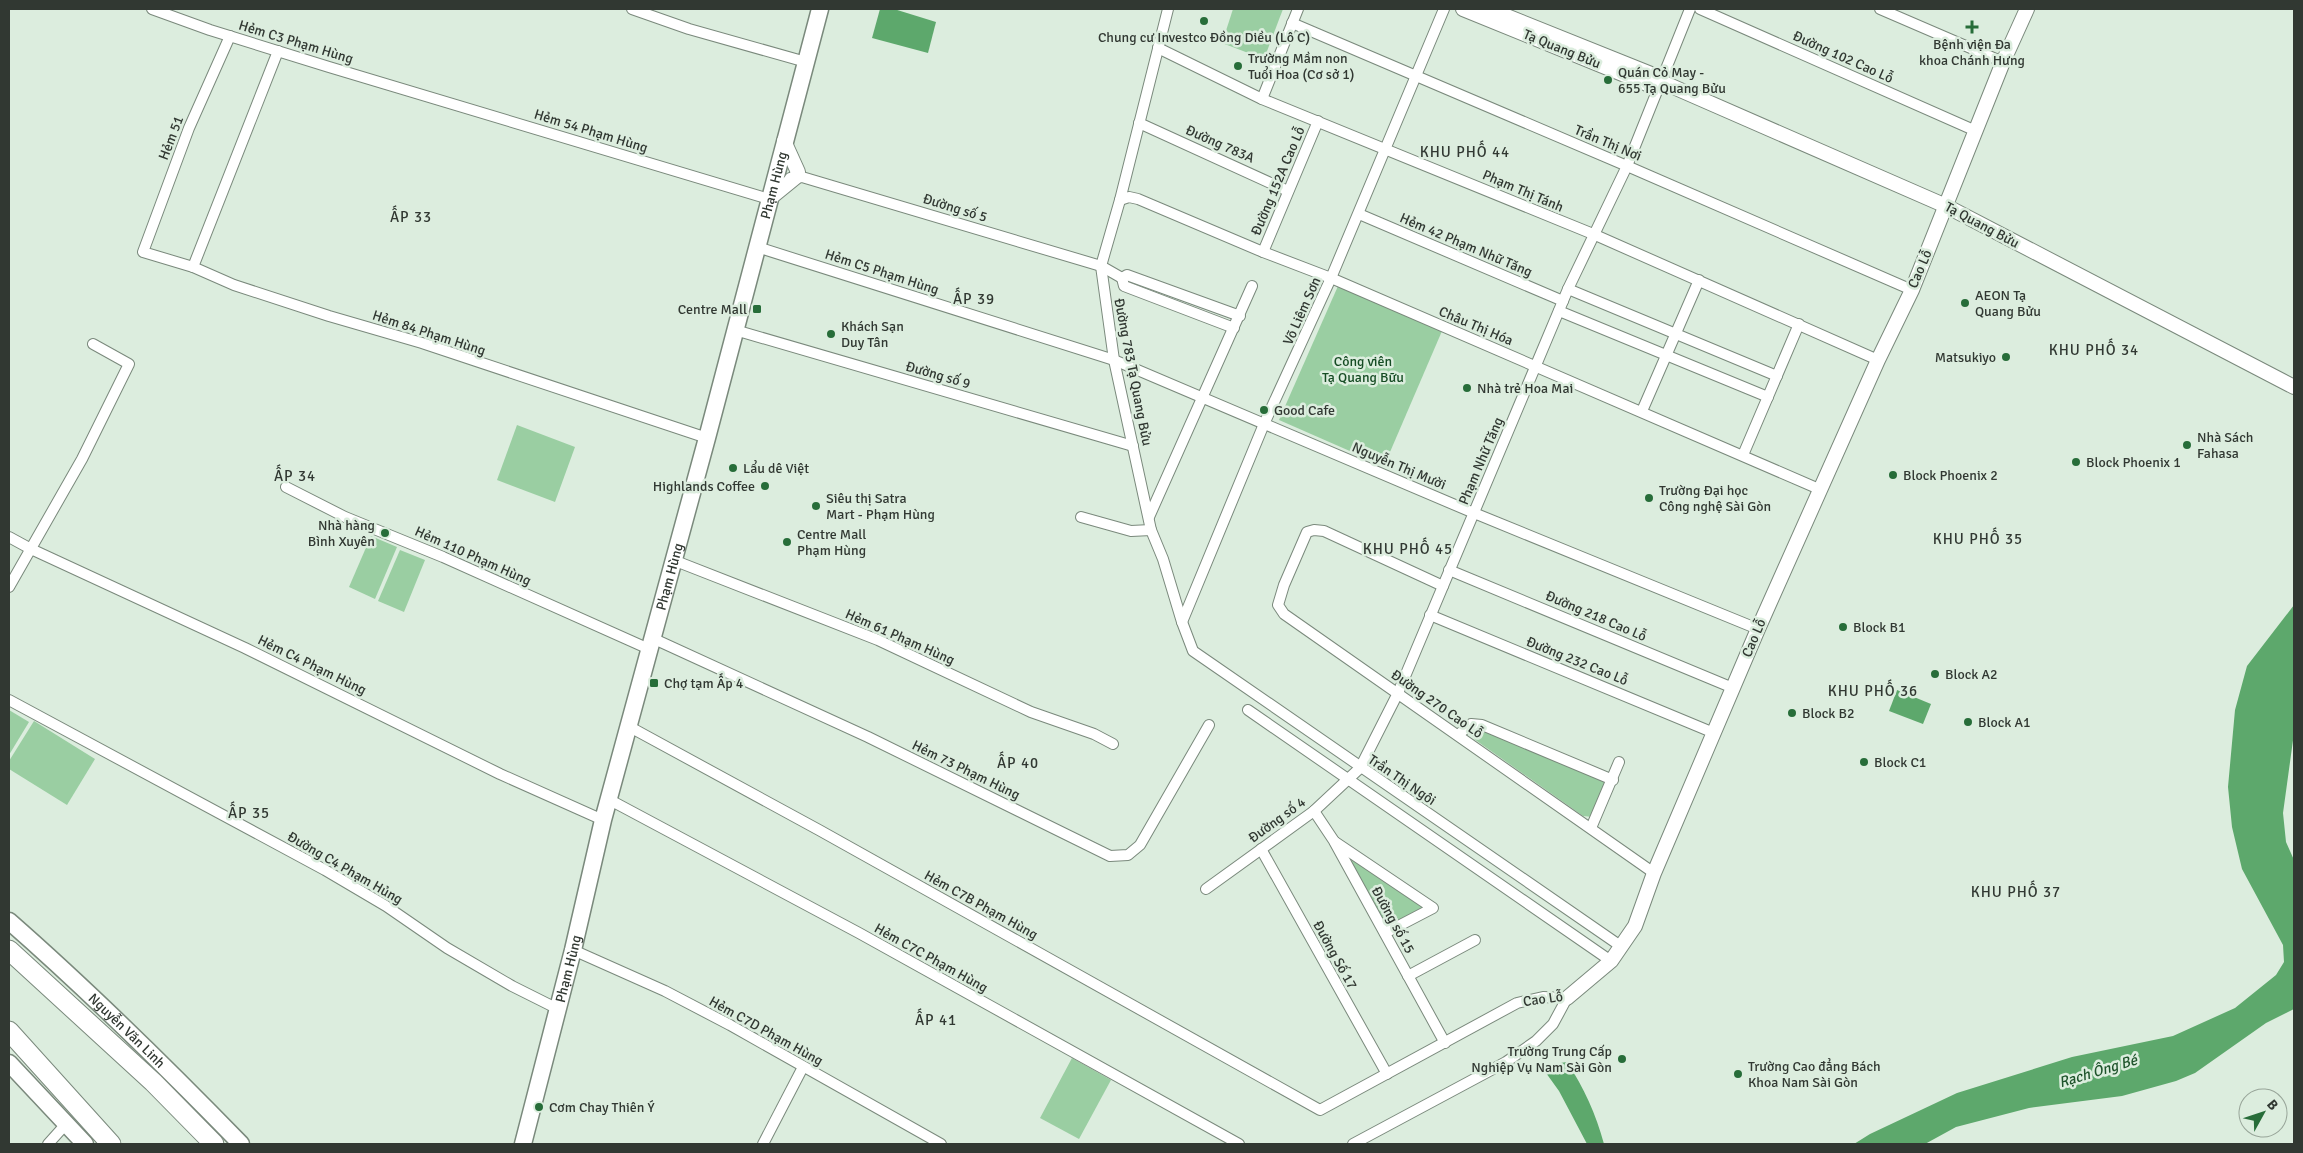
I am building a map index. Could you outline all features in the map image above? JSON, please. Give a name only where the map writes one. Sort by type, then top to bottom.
[{"type":"highway","name":"Nguyễn Văn Linh","points":[[9,950],[153,1082],[214,1144]]},
{"type":"highway","points":[[9,1031],[111,1144]]},
{"type":"main road","name":"Phạm Hùng","points":[[523,1144],[573,950],[602,820],[707,438],[820,9]]},
{"type":"main road","name":"Tạ Quang Bửu","points":[[1463,9],[1647,84],[1662,82]]},
{"type":"main road","name":"Tạ Quang Bửu","points":[[1490,9],[1651,74],[1662,82],[1946,206],[2294,386]]},
{"type":"main road","name":"Cao Lỗ","points":[[1567,998],[1611,962],[1635,926],[1654,873],[1758,629],[1819,489],[1912,290],[2003,62],[2027,9]]},
{"type":"main road","points":[[769,199],[799,176],[784,141]]},
{"type":"main road","name":"Nguyễn Văn Linh","points":[[9,921],[53,960],[161,1063],[241,1144]]},
{"type":"main road","points":[[9,1063],[84,1144]]},
{"type":"street","name":"Hẻm C3 Phạm Hùng","points":[[152,9],[230,36],[404,89]]},
{"type":"street","points":[[632,9],[689,29],[772,50],[806,62]]},
{"type":"street","name":"Đường 783 Tạ Quang Bửu","points":[[1168,9],[1120,200],[1101,266],[1114,360],[1149,517],[1182,622]]},
{"type":"street","points":[[1262,99],[1298,9]]},
{"type":"street","name":"Võ Liêm Sơn","points":[[1182,622],[1264,424],[1331,278],[1387,149],[1444,9]]},
{"type":"street","name":"Phạm Nhữ Tăng","points":[[1360,768],[1398,693],[1568,289],[1627,166],[1690,9]]},
{"type":"street","name":"Đường 102 Cao Lỗ","points":[[1700,9],[1976,131]]},
{"type":"street","points":[[1880,9],[2003,62]]},
{"type":"street","name":"Trần Thị Nơi","points":[[1292,23],[1912,290]]},
{"type":"street","name":"Hẻm 51","points":[[143,252],[189,128],[230,36]]},
{"type":"street","name":"Phạm Thị Tánh","points":[[1158,48],[1262,99],[1593,234],[1878,360]]},
{"type":"street","points":[[193,267],[278,51]]},
{"type":"street","name":"Hẻm 54 Phạm Hùng","points":[[404,89],[769,199]]},
{"type":"street","name":"Đường 152A Cao Lỗ","points":[[1263,252],[1318,121]]},
{"type":"street","name":"Đường 783A","points":[[1139,123],[1288,191]]},
{"type":"street","name":"Đường số 5","points":[[777,170],[794,169],[799,176],[1101,266],[1122,278]]},
{"type":"street","name":"Châu Thị Hóa","points":[[1120,200],[1129,197],[1138,199],[1263,252],[1331,278],[1642,410],[1819,489]]},
{"type":"street","name":"Hẻm 42 Phạm Nhữ Tăng","points":[[1358,214],[1666,355],[1768,397]]},
{"type":"street","name":"Hẻm C5 Phạm Hùng","points":[[757,247],[1114,360]]},
{"type":"street","name":"Hẻm 84 Phạm Hùng","points":[[143,252],[193,267],[239,286],[329,316],[422,343],[707,438]]},
{"type":"street","points":[[1234,328],[1124,286],[1122,278],[1128,275],[1240,316]]},
{"type":"street","points":[[1642,410],[1699,280]]},
{"type":"street","points":[[1149,517],[1252,286]]},
{"type":"street","points":[[1568,289],[1777,376]]},
{"type":"street","points":[[1743,455],[1799,324]]},
{"type":"street","name":"Đường số 9","points":[[735,330],[1133,446]]},
{"type":"street","points":[[9,587],[82,459],[129,364],[93,344]]},
{"type":"street","name":"Nguyễn Thị Mười","points":[[1114,360],[1474,513],[1758,629]]},
{"type":"street","name":"Hẻm 110 Phạm Hùng","points":[[286,487],[345,517],[650,644]]},
{"type":"street","points":[[1081,517],[1131,531],[1152,530]]},
{"type":"street","name":"Đường 270 Cao Lỗ","points":[[1443,586],[1324,531],[1314,530],[1307,532],[1284,585],[1278,605],[1280,610],[1654,873]]},
{"type":"street","name":"Hẻm C4 Phạm Hùng","points":[[9,537],[31,549],[246,648],[500,774],[602,820]]},
{"type":"street","name":"Hẻm 61 Phạm Hùng","points":[[673,560],[878,640],[1031,712],[1094,734],[1113,744]]},
{"type":"street","name":"Đường 218 Cao Lỗ","points":[[1450,570],[1733,688]]},
{"type":"street","name":"Đường 232 Cao Lỗ","points":[[1430,615],[1714,733]]},
{"type":"street","name":"Trần Thị Ngôi","points":[[1182,622],[1193,651],[1622,947]]},
{"type":"street","name":"Hẻm 73 Phạm Hùng","points":[[650,644],[868,737],[1110,856],[1128,855],[1140,845],[1209,725]]},
{"type":"street","name":"Đường C4 Phạm Hủng","points":[[9,700],[325,870],[386,906],[447,948],[512,986],[558,1009]]},
{"type":"street","points":[[1248,710],[1611,962]]},
{"type":"street","points":[[1458,735],[1470,724],[1482,725],[1613,780]]},
{"type":"street","name":"Hẻm C7B Phạm Hùng","points":[[628,726],[828,834],[1320,1110]]},
{"type":"street","points":[[1591,828],[1613,780],[1619,762]]},
{"type":"street","name":"Đường số 4","points":[[1206,889],[1314,811],[1360,768]]},
{"type":"street","name":"Hẻm C7C Phạm Hùng","points":[[608,799],[859,933],[1239,1144]]},
{"type":"street","name":"Đường số 15","points":[[1314,811],[1334,841],[1445,1043]]},
{"type":"street","points":[[1334,841],[1433,908],[1385,933]]},
{"type":"street","name":"Đường Số 17","points":[[1261,849],[1387,1074]]},
{"type":"street","points":[[1408,976],[1475,940]]},
{"type":"street","name":"Hẻm C7D Phạm Hùng","points":[[573,950],[664,991],[730,1025],[941,1144]]},
{"type":"street","name":"Cao Lỗ","points":[[1320,1110],[1517,1003],[1543,997],[1567,998]]},
{"type":"street","points":[[1353,1144],[1506,1062],[1536,1041],[1553,1024],[1567,998]]},
{"type":"street","points":[[763,1144],[803,1067]]},
{"type":"street","points":[[48,1144],[66,1124]]},
{"type":"green space","points":[[1233,9],[1283,9],[1264,59],[1222,43]]},
{"type":"green space","name":"Công viên Tạ Quang Bữu","points":[[1338,286],[1442,331],[1384,466],[1279,420]]},
{"type":"green space","points":[[517,425],[575,447],[555,502],[497,480]]},
{"type":"green space","points":[[371,536],[397,547],[375,599],[349,587]]},
{"type":"green space","points":[[400,550],[425,560],[404,612],[378,601]]},
{"type":"green space","points":[[9,710],[29,722],[9,755]]},
{"type":"green space","points":[[34,721],[95,759],[67,805],[9,769],[9,761]]},
{"type":"green space","points":[[1481,730],[1608,781],[1593,817],[1583,816],[1474,739],[1475,731]]},
{"type":"green space","points":[[1349,853],[1429,908],[1387,929],[1348,857]]},
{"type":"green space","points":[[1072,1058],[1111,1080],[1079,1139],[1040,1118]]},
{"type":"water","points":[[880,9],[894,9],[936,22],[928,53],[872,38]]},
{"type":"water","name":"Rạch Ông Bé","points":[[2294,605],[2294,733],[2283,813],[2286,842],[2294,860],[2294,1009],[2266,1023],[2195,1073],[2176,1081],[2122,1096],[2029,1108],[1956,1127],[1925,1144],[1854,1144],[1870,1134],[1957,1093],[2072,1057],[2173,1036],[2235,1008],[2276,975],[2284,962],[2283,945],[2242,869],[2232,827],[2228,787],[2235,710],[2247,666]]},
{"type":"water","points":[[1897,690],[1931,704],[1923,724],[1889,711]]},
{"type":"water","points":[[1567,1062],[1589,1102],[1604,1144],[1587,1144],[1559,1091],[1541,1066]]},
{"type":"place","name":"Chung cư Investco Đồng Diều (Lô C)","points":[[1204,21]]},
{"type":"place","name":"Bệnh viện Đa khoa Chánh Hưng","points":[[1972,27]]},
{"type":"place","name":"Trường Mầm non Tuổi Hoa (Cơ sở 1)","points":[[1238,66]]},
{"type":"place","name":"Quán Cỏ May - 655 Tạ Quang Bửu","points":[[1608,80]]},
{"type":"place","name":"AEON Tạ Quang Bửu","points":[[1965,303]]},
{"type":"place","name":"Centre Mall","points":[[757,309]]},
{"type":"place","name":"Khách Sạn Duy Tân","points":[[831,334]]},
{"type":"place","name":"Matsukiyo","points":[[2006,357]]},
{"type":"place","name":"Nhà trẻ Hoa Mai","points":[[1467,388]]},
{"type":"place","name":"Good Cafe","points":[[1264,410]]},
{"type":"place","name":"Nhà Sách Fahasa","points":[[2187,445]]},
{"type":"place","name":"Block Phoenix 1","points":[[2076,462]]},
{"type":"place","name":"Lẩu dê Việt","points":[[733,468]]},
{"type":"place","name":"Block Phoenix 2","points":[[1893,475]]},
{"type":"place","name":"Highlands Coffee","points":[[765,486]]},
{"type":"place","name":"Trường Đại học Công nghệ Sài Gòn","points":[[1649,498]]},
{"type":"place","name":"Siêu thị Satra Mart - Phạm Hùng","points":[[816,506]]},
{"type":"place","name":"Nhà hàng Bình Xuyên","points":[[385,533]]},
{"type":"place","name":"Centre Mall Phạm Hùng","points":[[787,542]]},
{"type":"place","name":"Block B1","points":[[1843,627]]},
{"type":"place","name":"Block A2","points":[[1935,674]]},
{"type":"place","name":"Chợ tạm Ấp 4","points":[[654,683]]},
{"type":"place","name":"Block B2","points":[[1792,713]]},
{"type":"place","name":"Block A1","points":[[1968,722]]},
{"type":"place","name":"Block C1","points":[[1864,762]]},
{"type":"place","name":"Trường Trung Cấp Nghiệp Vụ Nam Sài Gòn","points":[[1622,1059]]},
{"type":"place","name":"Trường Cao đẳng Bách Khoa Nam Sài Gòn","points":[[1738,1074]]},
{"type":"place","name":"Cơm Chay Thiên Ý","points":[[539,1107]]},
{"type":"district","name":"KHU PHỐ 44","points":[[1465,152]]},
{"type":"district","name":"ẤP 33","points":[[411,217]]},
{"type":"district","name":"ẤP 39","points":[[974,299]]},
{"type":"district","name":"KHU PHỐ 34","points":[[2094,350]]},
{"type":"district","name":"ẤP 34","points":[[295,476]]},
{"type":"district","name":"KHU PHỐ 35","points":[[1978,539]]},
{"type":"district","name":"KHU PHỐ 45","points":[[1408,549]]},
{"type":"district","name":"KHU PHỐ 36","points":[[1873,691]]},
{"type":"district","name":"ẤP 40","points":[[1018,763]]},
{"type":"district","name":"ẤP 35","points":[[249,813]]},
{"type":"district","name":"KHU PHỐ 37","points":[[2016,892]]},
{"type":"district","name":"ẤP 41","points":[[936,1020]]}]
